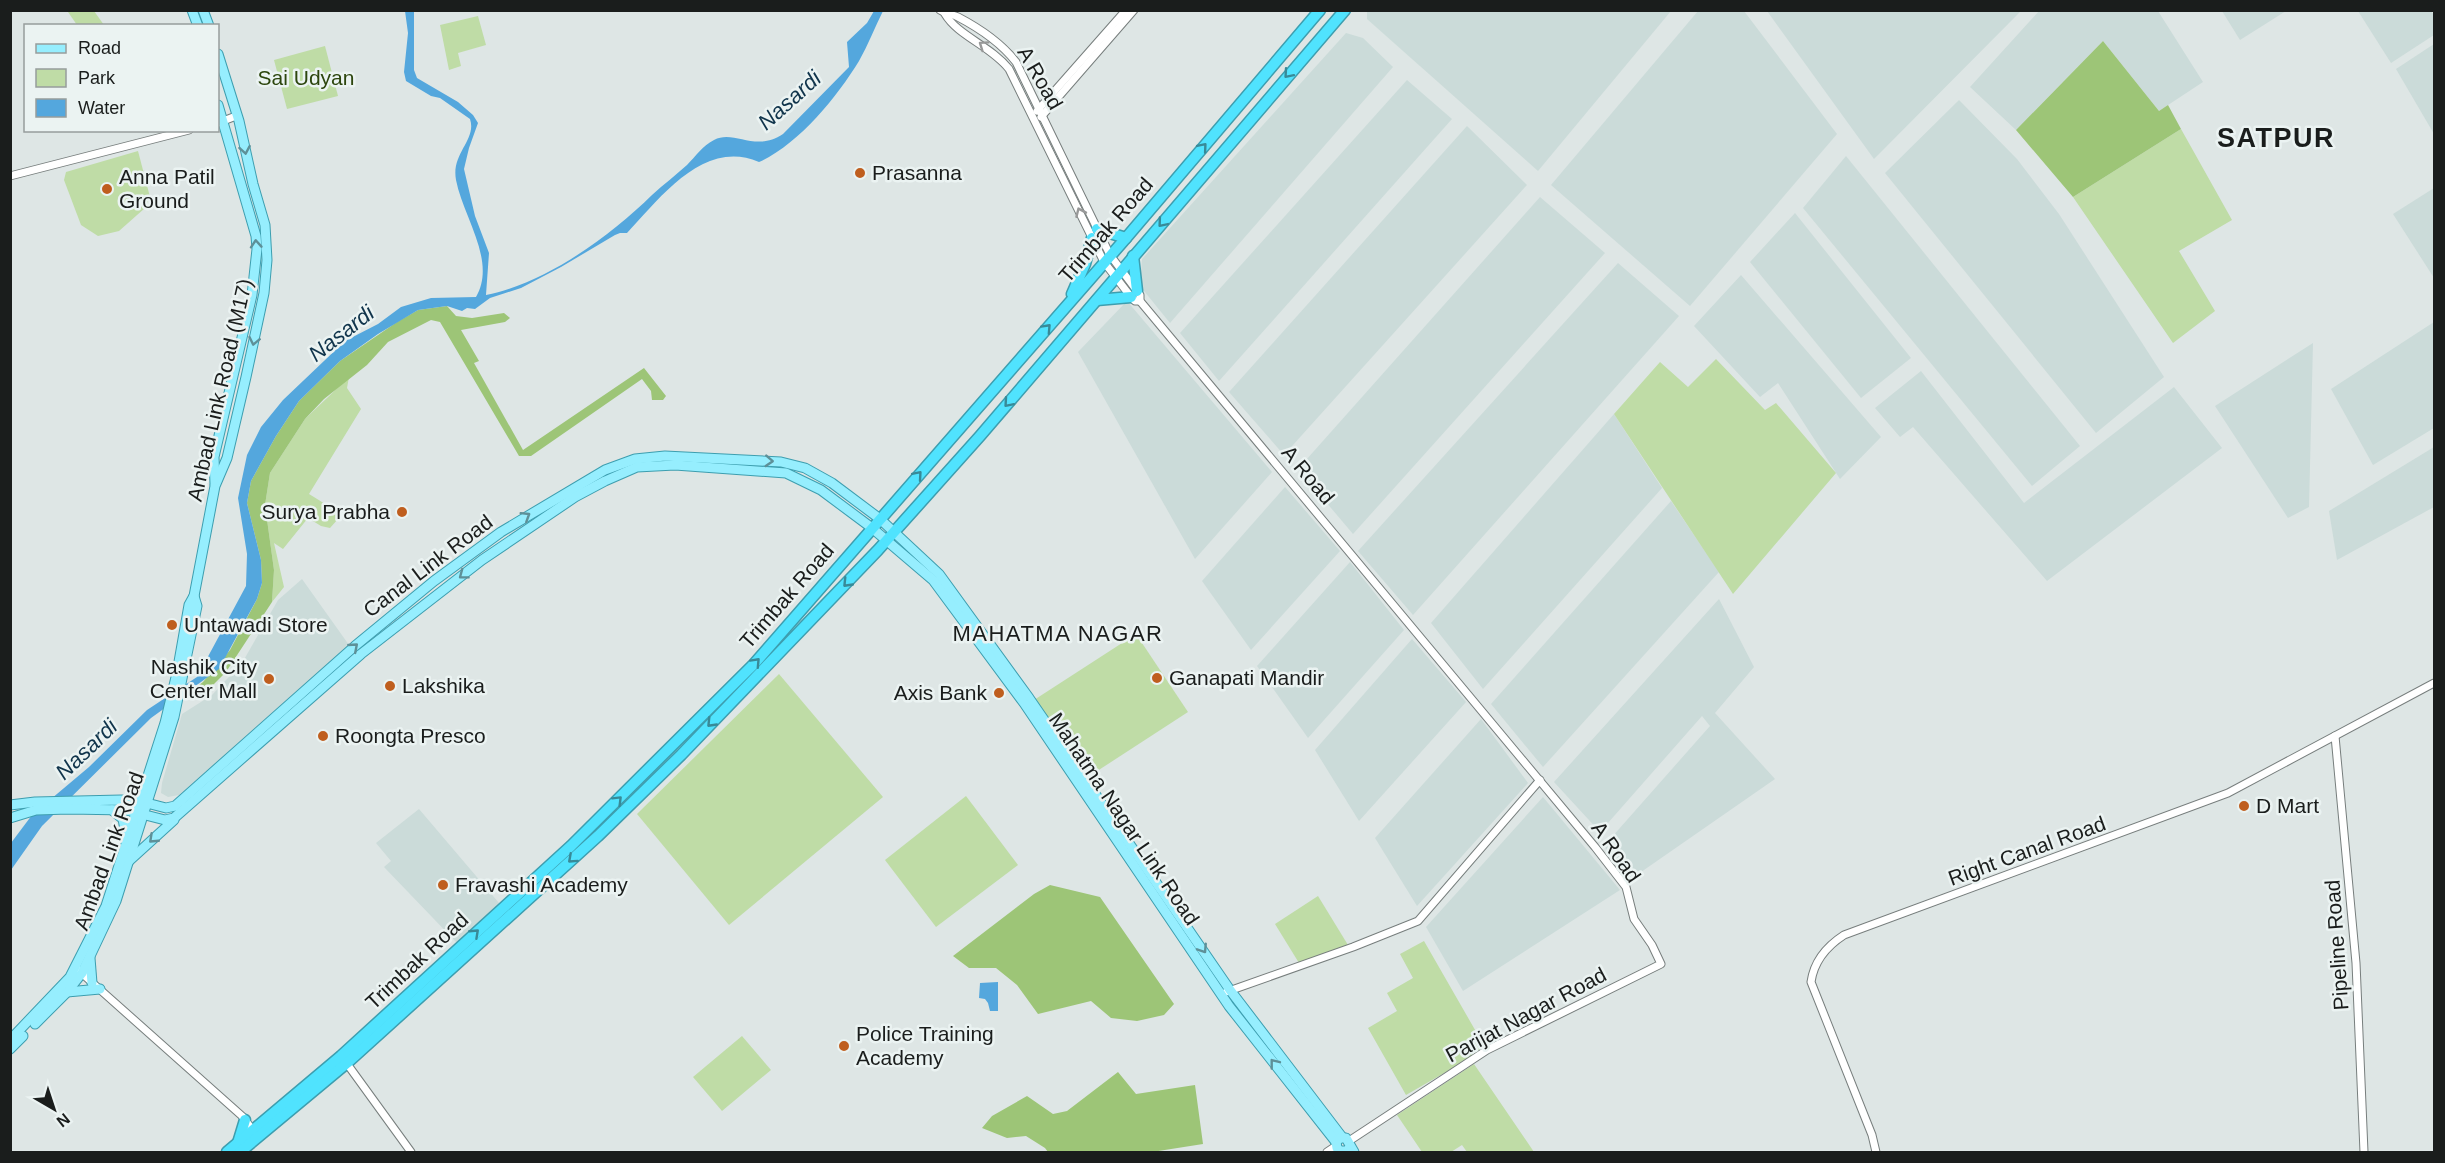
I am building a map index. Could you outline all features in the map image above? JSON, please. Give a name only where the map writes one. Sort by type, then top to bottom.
[{"type":"highway","name":"Trimbak Road","points":[[344,1060],[616,801],[754,664],[1126,238],[1320,10]]},
{"type":"highway","name":"Trimbak Road","points":[[227,1152],[239,1148],[256,1135],[344,1060],[598,836],[689,746],[903,523],[1345,10]]},
{"type":"highway","points":[[1067,305],[1085,264],[1094,233],[1126,238]]},
{"type":"highway","points":[[1096,300],[1136,296],[1133,256]]},
{"type":"highway","points":[[239,1148],[246,1120]]},
{"type":"main road","name":"Ambad Link Road (M17)","points":[[176,681],[189,605],[194,596],[215,486],[227,458],[246,377],[264,293],[267,260],[265,225],[219,57]]},
{"type":"main road","points":[[215,486],[214,457],[252,295],[257,249],[256,236],[220,122]]},
{"type":"main road","name":"Canal Link Road","points":[[10,805],[143,802],[166,808],[179,804],[355,646],[434,581],[501,532],[605,470],[634,459],[665,456],[781,462],[806,468],[832,483],[870,512],[876,524]]},
{"type":"main road","name":"Canal Link Road","points":[[71,805],[139,813],[165,820],[178,816],[353,660],[424,603],[548,515],[604,481],[637,467],[675,465],[786,473],[821,490],[862,521],[876,524]]},
{"type":"main road","points":[[870,512],[888,509]]},
{"type":"main road","points":[[862,521],[866,530],[864,538]]},
{"type":"main road","points":[[878,550],[905,549],[903,523]]},
{"type":"main road","name":"Mahatma Nagar Link Road","points":[[876,524],[939,574],[1029,698],[1226,992],[1342,1147]]},
{"type":"main road","name":"Ambad Link Road (M17)","points":[[185,674],[198,606],[194,596]]},
{"type":"main road","name":"Ambad Link Road","points":[[10,1040],[79,971],[106,906],[126,841],[143,802],[185,674]]},
{"type":"main road","name":"Ambad Link Road","points":[[170,720],[176,681]]},
{"type":"main road","name":"Canal Link Road","points":[[10,818],[38,806]]},
{"type":"main road","points":[[112,810],[121,816],[126,841]]},
{"type":"main road","name":"Ambad Link Road","points":[[10,1049],[67,992],[90,956],[116,901],[129,862],[139,813]]},
{"type":"main road","points":[[129,862],[178,816]]},
{"type":"main road","points":[[67,992],[96,986],[90,956]]},
{"type":"street","points":[[1041,112],[1126,10]]},
{"type":"street","points":[[1034,118],[1134,10]]},
{"type":"street","points":[[942,12],[950,23],[1003,61],[1094,233]]},
{"type":"street","name":"A Road","points":[[942,12],[955,15],[1007,52],[1021,72],[1041,112],[1094,233],[1118,275],[1540,780],[1626,887],[1634,919],[1661,963]]},
{"type":"street","points":[[220,122],[236,116]]},
{"type":"street","points":[[10,176],[181,132]]},
{"type":"street","name":"Right Canal Road","points":[[1876,1152],[1872,1135],[1811,982],[1812,971],[1816,964],[1835,941],[1844,935],[2228,793],[2434,683]]},
{"type":"street","name":"Pipeline Road","points":[[2335,736],[2356,963],[2364,1152]]},
{"type":"street","points":[[1226,992],[1353,947],[1418,921],[1540,780]]},
{"type":"street","name":"Parijat Nagar Road","points":[[1342,1147],[1487,1050],[1661,963]]},
{"type":"street","points":[[79,971],[246,1120],[256,1135]]},
{"type":"street","points":[[344,1060],[411,1152]]},
{"type":"shaded area","points":[[1367,10],[1671,11],[1538,171],[1367,19]]},
{"type":"shaded area","points":[[2040,10],[2158,11],[2203,82],[2159,111],[2103,41],[2016,130],[1970,87]]},
{"type":"shaded area","points":[[1698,11],[1744,11],[1837,134],[1690,306],[1551,185]]},
{"type":"shaded area","points":[[1767,11],[2021,11],[1874,159]]},
{"type":"shaded area","points":[[2222,11],[2286,11],[2240,40]]},
{"type":"shaded area","points":[[2358,11],[2431,11],[2434,15],[2434,35],[2391,63]]},
{"type":"shaded area","points":[[1346,33],[1363,38],[1393,67],[1170,323],[1140,286],[1142,259]]},
{"type":"shaded area","points":[[2434,44],[2434,134],[2396,69]]},
{"type":"shaded area","points":[[1407,80],[1452,119],[1219,381],[1180,333]]},
{"type":"shaded area","points":[[1959,100],[2017,159],[2059,214],[2164,377],[2096,433],[1885,173]]},
{"type":"shaded area","points":[[1467,126],[1527,185],[1284,455],[1229,392]]},
{"type":"shaded area","points":[[1846,156],[2080,446],[2032,486],[1803,208]]},
{"type":"shaded area","points":[[2434,188],[2434,278],[2393,214]]},
{"type":"shaded area","points":[[1540,197],[1605,253],[1353,534],[1298,469]]},
{"type":"shaded area","points":[[1795,213],[1911,358],[1861,398],[1750,262]]},
{"type":"shaded area","points":[[1618,263],[1679,316],[1413,615],[1358,551]]},
{"type":"shaded area","points":[[1741,275],[1881,437],[1840,479],[1778,383],[1760,397],[1694,326]]},
{"type":"shaded area","points":[[1127,301],[1272,472],[1195,559],[1078,352]]},
{"type":"shaded area","points":[[2434,322],[2434,428],[2373,465],[2331,389]]},
{"type":"shaded area","points":[[2313,343],[2309,507],[2288,518],[2215,406]]},
{"type":"shaded area","points":[[1921,371],[2024,503],[2174,387],[2222,448],[2047,581],[1913,427],[1900,437],[1875,408]]},
{"type":"shaded area","points":[[1614,414],[1662,488],[1483,689],[1431,623]]},
{"type":"shaded area","points":[[2434,447],[2434,507],[2337,560],[2329,511]]},
{"type":"shaded area","points":[[1285,487],[1340,551],[1251,650],[1202,581]]},
{"type":"shaded area","points":[[1671,501],[1719,572],[1543,767],[1491,704]]},
{"type":"shaded area","points":[[1350,562],[1404,630],[1308,738],[1257,666]]},
{"type":"shaded area","name":"Nashik City Center Mall","points":[[302,579],[349,645],[179,795],[168,797],[161,793],[182,714],[212,695],[242,663],[278,600]]},
{"type":"shaded area","points":[[1719,599],[1754,667],[1715,713],[1775,779],[1631,879],[1604,846],[1710,726],[1702,716],[1600,832],[1554,782]]},
{"type":"shaded area","points":[[1412,639],[1466,702],[1359,821],[1315,750]]},
{"type":"shaded area","points":[[1481,719],[1528,783],[1417,906],[1375,838]]},
{"type":"shaded area","points":[[1543,797],[1620,890],[1463,991],[1426,927]]},
{"type":"shaded area","name":"Fravashi Academy","points":[[419,809],[499,903],[457,943],[384,867],[391,861],[376,843]]},
{"type":"green space","points":[[94,11],[103,24],[76,24],[68,12]]},
{"type":"green space","points":[[478,16],[486,45],[458,53],[461,66],[449,70],[440,25]]},
{"type":"green space","points":[[2103,41],[2159,111],[2168,105],[2181,129],[2073,197],[2016,130]]},
{"type":"green space","name":"Sai Udyan","points":[[325,46],[338,96],[287,109],[274,60]]},
{"type":"green space","points":[[2181,129],[2232,220],[2179,251],[2215,311],[2173,343],[2073,197]]},
{"type":"green space","name":"Anna Patil Ground","points":[[138,151],[150,197],[145,208],[119,231],[98,236],[81,225],[64,180],[66,172]]},
{"type":"green space","points":[[447,306],[456,316],[472,318],[504,313],[510,318],[505,322],[461,330],[479,361],[474,363],[523,450],[644,368],[666,396],[663,400],[652,400],[651,391],[642,379],[531,456],[519,456],[440,322],[431,320],[388,342],[367,365],[324,399],[305,419],[270,473],[265,505],[274,570],[272,602],[226,672],[206,692],[194,699],[190,692],[203,682],[230,650],[257,599],[262,583],[261,560],[247,503],[251,481],[276,436],[299,401],[340,361],[418,310]]},
{"type":"green space","points":[[1716,359],[1765,410],[1776,403],[1836,473],[1733,594],[1614,414],[1660,362],[1688,387]]},
{"type":"green space","points":[[349,377],[347,388],[361,409],[309,494],[335,510],[338,519],[330,528],[321,526],[308,518],[283,549],[274,543],[284,587],[272,602],[274,570],[265,505],[270,473],[305,419]]},
{"type":"green space","points":[[1136,634],[1188,712],[1088,777],[1034,700]]},
{"type":"green space","points":[[779,674],[883,797],[729,925],[637,814]]},
{"type":"green space","points":[[966,796],[1018,865],[936,927],[885,860]]},
{"type":"green space","points":[[1050,885],[1100,897],[1174,1004],[1164,1015],[1137,1021],[1111,1018],[1091,1001],[1038,1014],[1017,985],[996,968],[969,968],[953,956],[1034,894]]},
{"type":"green space","points":[[1318,896],[1348,945],[1299,963],[1275,924]]},
{"type":"green space","points":[[1424,941],[1486,1049],[1406,1095],[1368,1028],[1397,1011],[1387,993],[1413,978],[1400,954]]},
{"type":"green space","points":[[742,1036],[771,1070],[722,1111],[693,1077]]},
{"type":"green space","points":[[1474,1064],[1534,1152],[1467,1152],[1462,1145],[1451,1152],[1422,1152],[1397,1115]]},
{"type":"green space","points":[[1118,1072],[1136,1094],[1195,1085],[1203,1144],[1152,1152],[1048,1152],[1026,1136],[1007,1138],[982,1128],[992,1116],[1027,1096],[1053,1114],[1067,1111]]},
{"type":"water","points":[[405,11],[414,11],[414,70],[417,78],[458,102],[473,115],[478,123],[464,169],[475,216],[489,253],[486,295],[509,289],[554,269],[596,242],[635,211],[710,142],[722,137],[763,141],[783,134],[849,67],[847,42],[867,23],[874,11],[883,11],[859,61],[840,90],[802,132],[774,154],[759,162],[739,157],[720,158],[702,165],[685,175],[669,189],[627,233],[615,235],[561,267],[521,288],[490,298],[475,309],[467,308],[462,311],[447,306],[418,310],[378,334],[340,361],[299,401],[251,481],[247,503],[261,560],[262,583],[257,599],[219,669],[151,718],[42,826],[11,870],[11,843],[32,815],[89,767],[147,710],[197,677],[246,586],[247,554],[238,498],[247,455],[261,427],[283,400],[345,341],[378,324],[401,307],[431,298],[476,297],[483,269],[481,254],[460,194],[455,170],[470,134],[470,119],[440,98],[431,96],[406,81],[404,72],[408,33]]},
{"type":"water","points":[[998,982],[998,1011],[990,1011],[985,999],[979,998],[980,983]]},
{"type":"place","name":"Prasanna","points":[[860,173]]},
{"type":"place","name":"Anna Patil Ground","points":[[107,189]]},
{"type":"place","name":"Surya Prabha","points":[[402,512]]},
{"type":"place","name":"Untawadi Store","points":[[172,625]]},
{"type":"place","name":"Ganapati Mandir","points":[[1157,678]]},
{"type":"place","name":"Nashik City Center Mall","points":[[269,679]]},
{"type":"place","name":"Lakshika","points":[[390,686]]},
{"type":"place","name":"Axis Bank","points":[[999,693]]},
{"type":"place","name":"Roongta Presco","points":[[323,736]]},
{"type":"place","name":"D Mart","points":[[2244,806]]},
{"type":"place","name":"Fravashi Academy","points":[[443,885]]},
{"type":"place","name":"Police Training Academy","points":[[844,1046]]},
{"type":"district","name":"SATPUR","points":[[2276,138]]},
{"type":"district","name":"MAHATMA NAGAR","points":[[1058,633]]},
{"type":"water label","name":"Nasardi","points":[[789,100]]},
{"type":"water label","name":"Nasardi","points":[[341,333]]},
{"type":"water label","name":"Nasardi","points":[[86,749]]}]
